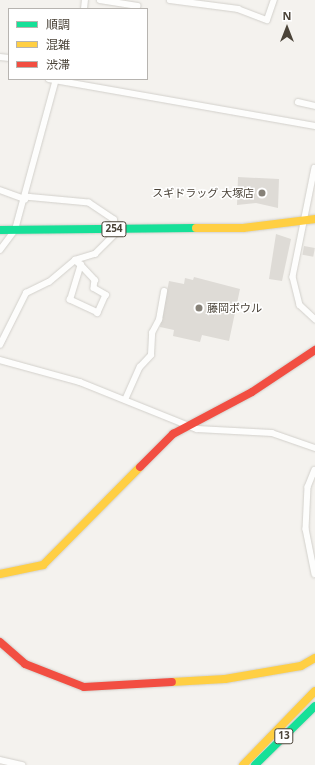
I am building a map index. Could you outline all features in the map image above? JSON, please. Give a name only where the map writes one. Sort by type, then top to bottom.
[{"type":"main road","name":"254","points":[[0,230],[243,228],[315,219]]},
{"type":"main road","points":[[0,574],[43,565],[50,560],[173,434],[252,392],[315,350]]},
{"type":"main road","points":[[0,642],[25,664],[84,687],[225,679],[301,666],[315,658]]},
{"type":"main road","name":"13","points":[[243,765],[315,691]]},
{"type":"main road","name":"13","points":[[255,765],[315,706]]},
{"type":"street","points":[[100,0],[138,6]]},
{"type":"street","points":[[170,0],[238,9],[267,20],[274,0]]},
{"type":"street","points":[[0,250],[15,230],[25,198],[28,174],[53,80],[315,126]]},
{"type":"street","points":[[298,102],[315,106]]},
{"type":"street","points":[[315,172],[294,287],[300,305],[315,319]]},
{"type":"street","points":[[0,190],[25,198],[89,203],[106,212],[116,229],[95,254],[75,260],[49,282],[26,293],[0,345]]},
{"type":"street","points":[[75,260],[96,280],[94,288],[106,295],[98,312],[70,300],[81,266]]},
{"type":"street","points":[[125,400],[140,367],[151,355],[152,333],[159,320],[164,291]]},
{"type":"street","points":[[0,360],[80,382],[188,425],[272,434],[315,448]]},
{"type":"street","points":[[315,470],[308,487],[306,529],[315,574]]},
{"type":"street","points":[[0,760],[22,765]]},
{"type":"building","points":[[238,177],[279,179],[278,208],[256,203],[237,205]]},
{"type":"building","points":[[276,234],[291,239],[282,281],[269,279]]},
{"type":"building","points":[[304,246],[315,248],[313,257],[302,255]]},
{"type":"building","name":"藤岡ボウル","points":[[194,277],[240,289],[229,341],[202,335],[200,342],[173,336],[174,330],[160,327],[169,281],[184,284],[185,278],[193,280]]},
{"type":"traffic: fast","points":[[0,230],[196,228]]},
{"type":"traffic: fast","points":[[255,765],[315,706]]},
{"type":"traffic: slow","points":[[196,228],[243,228],[315,219]]},
{"type":"traffic: slow","points":[[0,574],[43,565],[140,467]]},
{"type":"traffic: slow","points":[[172,682],[225,679],[301,666],[315,658]]},
{"type":"traffic: slow","points":[[243,765],[315,691]]},
{"type":"traffic: jam","points":[[140,467],[173,434],[252,392],[315,350]]},
{"type":"traffic: jam","points":[[0,642],[25,664],[84,687],[172,682]]},
{"type":"place","name":"スギドラッグ 大塚店","points":[[262,193]]},
{"type":"place","name":"藤岡ボウル","points":[[199,308]]}]
